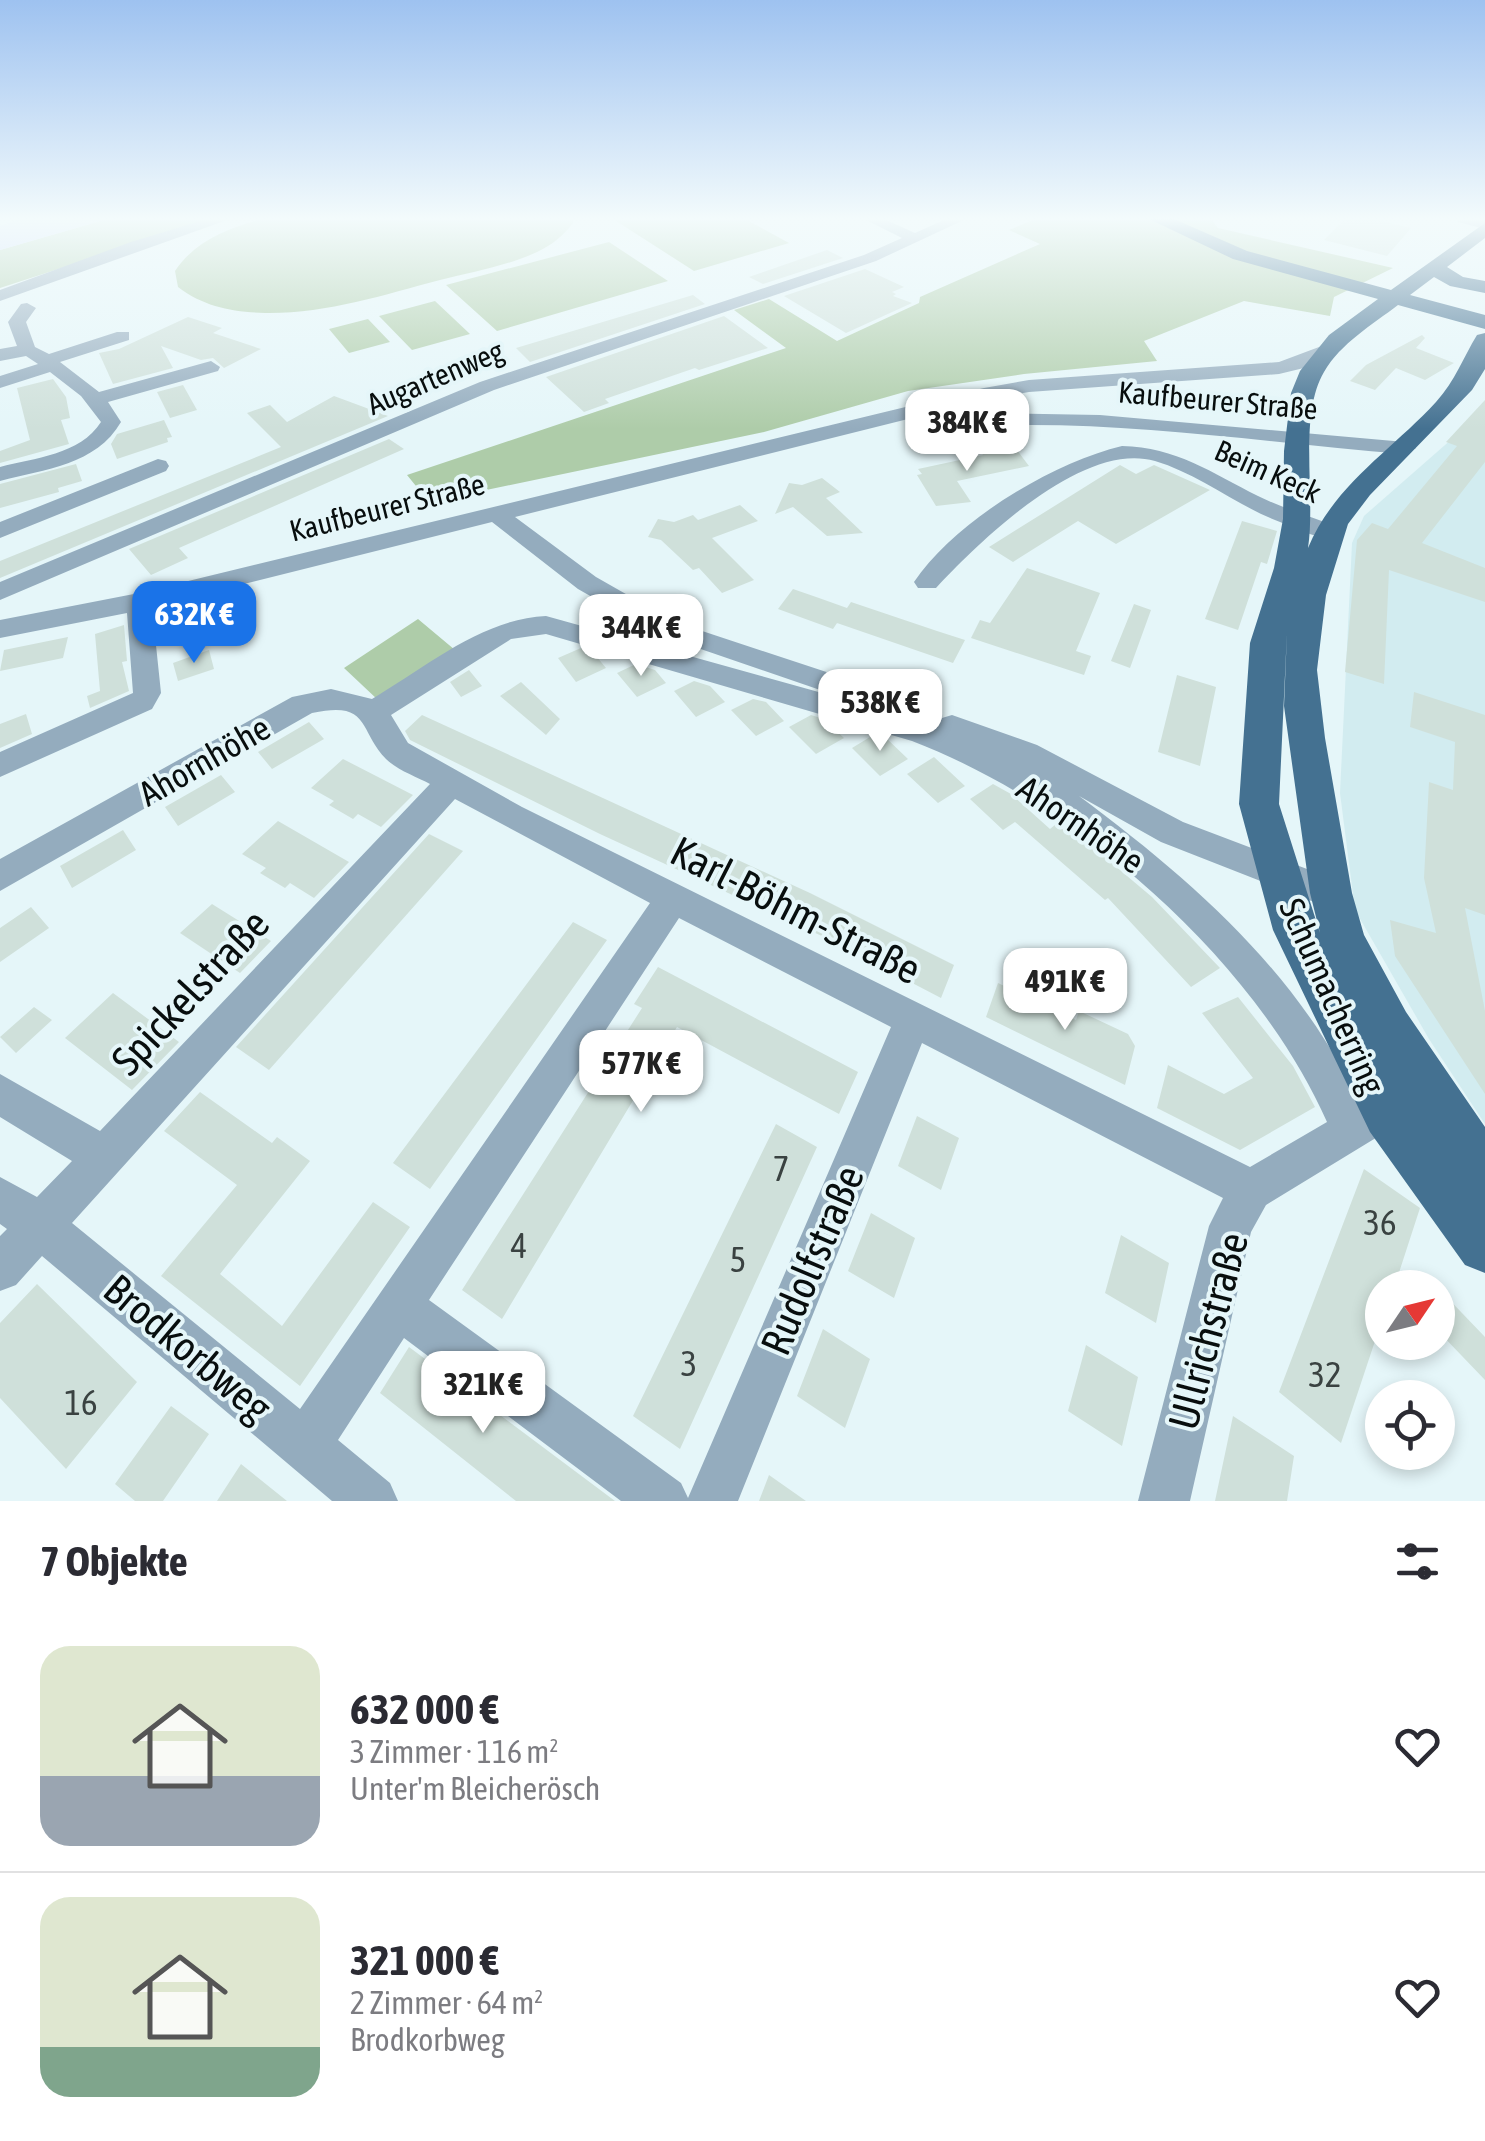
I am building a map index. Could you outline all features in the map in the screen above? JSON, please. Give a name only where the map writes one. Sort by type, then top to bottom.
[{"type":"main road","points":[[1346,289],[1358,310],[1358,323],[1393,314],[1429,318],[1484,348]]},
{"type":"main road","points":[[1379,289],[1485,322]]},
{"type":"main road","name":"Schumacherring","points":[[1408,289],[1327,350],[1303,393],[1298,440],[1314,526],[1315,572],[1300,690],[1332,894],[1352,956],[1436,1099],[1485,1171]]},
{"type":"main road","points":[[1400,295],[1485,310]]},
{"type":"main road","name":"Schumacherring","points":[[1484,348],[1455,392],[1405,448],[1344,508],[1314,526],[1289,568],[1267,643],[1259,804],[1295,930],[1370,1122],[1485,1245]]},
{"type":"street","name":"Augartenweg","points":[[0,592],[487,386],[771,289]]},
{"type":"street","points":[[0,474],[88,448],[111,422],[105,408],[95,399],[41,359],[17,322],[27,308]]},
{"type":"street","points":[[0,382],[41,359],[123,336]]},
{"type":"street","name":"Kaufbeurer Straße","points":[[0,630],[139,602],[867,420],[1029,386],[1279,368],[1301,363],[1327,350]]},
{"type":"street","points":[[0,354],[41,359]]},
{"type":"street","points":[[95,399],[211,368]]},
{"type":"street","name":"Kaufbeurer Straße","points":[[788,442],[924,422],[976,420],[1095,423],[1405,448]]},
{"type":"street","name":"Beim Keck","points":[[927,582],[959,547],[1015,504],[1085,462],[1118,450],[1169,458],[1256,504],[1314,526]]},
{"type":"street","points":[[0,531],[158,466]]},
{"type":"street","points":[[496,514],[587,583],[666,628],[773,667],[908,709],[1026,754],[1160,827],[1332,894]]},
{"type":"street","points":[[0,765],[142,702],[147,693],[139,602]]},
{"type":"street","name":"Ahornhöhe","points":[[0,876],[302,705],[328,696],[344,698],[374,712],[502,633],[523,626],[546,625],[920,732],[957,746],[1066,805],[1142,862],[1195,911],[1282,1008],[1321,1064],[1370,1122]]},
{"type":"street","name":"Karl-Böhm-Straße","points":[[374,712],[397,751],[451,782],[1252,1190]]},
{"type":"street","name":"Spickelstraße","points":[[0,1269],[451,782]]},
{"type":"street","points":[[305,1446],[673,898]]},
{"type":"street","name":"Rudolfstraße","points":[[712,1501],[913,1020]]},
{"type":"street","points":[[0,1094],[102,1155]]},
{"type":"street","name":"Ullrichstraße","points":[[1164,1501],[1231,1226],[1252,1190],[1370,1122],[1436,1099]]},
{"type":"street","name":"Brodkorbweg","points":[[0,1198],[41,1226],[372,1501]]},
{"type":"street","points":[[399,1306],[663,1501]]},
{"type":"shaded area","points":[[1485,410],[1485,1124],[1429,1039],[1355,910],[1340,793],[1352,543],[1364,516]]},
{"type":"green space","points":[[181,289],[406,289],[332,307],[265,313],[219,307]]},
{"type":"green space","points":[[450,289],[640,289],[497,331]]},
{"type":"green space","points":[[938,289],[1350,289],[1334,297],[1330,316],[1244,301],[1144,341],[1157,361],[1024,374],[908,391],[764,432],[429,502],[407,475],[786,348],[734,310],[769,299],[837,341],[919,303],[920,297]]},
{"type":"green space","points":[[435,301],[470,334],[412,350],[379,316]]},
{"type":"green space","points":[[368,319],[390,342],[349,353],[329,329]]},
{"type":"green space","points":[[418,619],[455,650],[378,700],[344,668]]},
{"type":"building","points":[[805,289],[899,289],[892,292],[896,294],[893,296],[912,303],[846,333],[784,296]]},
{"type":"building","points":[[693,295],[705,304],[530,362],[516,348]]},
{"type":"building","points":[[724,316],[768,348],[605,399],[609,403],[584,412],[546,377]]},
{"type":"building","points":[[188,317],[222,328],[213,333],[261,349],[224,368],[213,358],[201,360],[161,346],[173,368],[113,384],[99,353],[119,349]]},
{"type":"building","points":[[1422,335],[1425,338],[1416,348],[1454,363],[1425,380],[1396,368],[1375,390],[1350,381],[1366,365]]},
{"type":"building","points":[[53,379],[66,397],[70,418],[61,420],[69,444],[0,463],[0,451],[30,440],[17,388]]},
{"type":"building","points":[[183,385],[197,410],[170,418],[157,392]]},
{"type":"building","points":[[334,396],[388,416],[0,578],[0,561],[281,447],[247,413],[270,405],[287,422]]},
{"type":"building","points":[[1485,400],[1485,462],[1422,543],[1485,568],[1485,602],[1389,570],[1384,684],[1345,672],[1357,540],[1372,523],[1388,529],[1457,446],[1446,442]]},
{"type":"building","points":[[164,420],[172,437],[167,438],[168,442],[117,459],[111,444],[117,434]]},
{"type":"building","points":[[389,439],[404,449],[179,548],[188,558],[151,575],[129,549]]},
{"type":"building","points":[[1014,446],[1029,466],[957,481],[971,502],[936,506],[917,475],[922,474],[918,469],[983,455],[980,451]]},
{"type":"building","points":[[76,464],[82,481],[58,488],[59,492],[0,508],[0,484]]},
{"type":"building","points":[[1120,465],[1136,474],[1154,465],[1210,490],[1116,544],[1078,521],[1013,562],[989,547]]},
{"type":"building","points":[[822,478],[840,492],[826,498],[863,533],[827,536],[793,507],[775,514],[789,483],[802,485]]},
{"type":"building","points":[[740,505],[758,521],[712,538],[754,580],[722,593],[699,568],[693,570],[661,540],[648,537],[658,519],[674,522],[693,515],[698,520]]},
{"type":"building","points":[[1242,521],[1277,531],[1267,564],[1261,562],[1238,630],[1205,619]]},
{"type":"building","points":[[1027,568],[1100,593],[1076,651],[1091,656],[1084,675],[971,638],[980,620],[990,623]]},
{"type":"building","points":[[793,589],[847,608],[833,629],[778,609]]},
{"type":"building","points":[[851,602],[965,640],[953,663],[837,623]]},
{"type":"building","points":[[1134,604],[1151,610],[1130,668],[1111,661]]},
{"type":"building","points":[[124,625],[127,661],[122,662],[129,691],[90,708],[87,696],[100,691],[95,634]]},
{"type":"building","points":[[68,637],[63,658],[0,671],[4,650]]},
{"type":"building","points":[[581,648],[592,651],[606,668],[576,682],[558,658]]},
{"type":"building","points":[[209,650],[214,669],[178,681],[173,663]]},
{"type":"building","points":[[636,664],[655,670],[666,683],[637,697],[617,673]]},
{"type":"building","points":[[469,670],[482,686],[461,697],[450,682]]},
{"type":"building","points":[[1177,675],[1216,687],[1200,766],[1158,752]]},
{"type":"building","points":[[694,681],[710,686],[725,702],[696,717],[674,691]]},
{"type":"building","points":[[521,682],[560,719],[546,735],[500,696]]},
{"type":"building","points":[[1414,692],[1485,715],[1485,915],[1465,908],[1485,1011],[1485,1094],[1395,956],[1390,920],[1436,933],[1424,878],[1429,782],[1453,790],[1455,742],[1410,727]]},
{"type":"building","points":[[753,699],[766,702],[784,721],[756,736],[731,710]]},
{"type":"building","points":[[26,714],[32,734],[0,748],[0,724]]},
{"type":"building","points":[[422,715],[810,893],[954,965],[941,998],[824,937],[600,834],[410,740],[405,731]]},
{"type":"building","points":[[811,715],[824,719],[844,738],[816,754],[789,727]]},
{"type":"building","points":[[309,722],[324,739],[272,769],[258,752]]},
{"type":"building","points":[[875,734],[885,737],[908,759],[880,776],[852,748]]},
{"type":"building","points":[[934,757],[965,786],[938,803],[907,774]]},
{"type":"building","points":[[343,759],[413,795],[381,827],[358,814],[353,819],[329,805],[334,801],[311,788]]},
{"type":"building","points":[[221,775],[235,792],[178,826],[165,807]]},
{"type":"building","points":[[993,784],[1011,794],[1050,829],[1057,823],[1095,849],[1152,897],[1220,968],[1191,987],[1108,898],[1105,900],[1015,822],[1003,830],[970,799]]},
{"type":"building","points":[[278,821],[349,862],[314,898],[290,883],[285,888],[260,873],[266,868],[242,854]]},
{"type":"building","points":[[123,830],[136,850],[72,888],[60,866]]},
{"type":"building","points":[[429,834],[463,851],[269,1070],[236,1047]]},
{"type":"building","points":[[212,904],[271,941],[240,973],[180,933]]},
{"type":"building","points":[[31,907],[49,928],[0,962],[0,928]]},
{"type":"building","points":[[573,922],[607,940],[430,1189],[393,1163]]},
{"type":"building","points":[[658,967],[858,1072],[839,1114],[677,1027],[502,1319],[462,1290],[642,1008],[634,1004]]},
{"type":"building","points":[[998,983],[1076,1020],[1079,1011],[1128,1034],[1135,1046],[1125,1085],[986,1017]]},
{"type":"building","points":[[113,993],[179,1042],[132,1090],[65,1038]]},
{"type":"building","points":[[1238,997],[1293,1066],[1315,1107],[1240,1150],[1157,1108],[1168,1065],[1224,1094],[1253,1078],[1202,1013]]},
{"type":"building","points":[[34,1007],[52,1020],[16,1053],[0,1037]]},
{"type":"building","points":[[200,1092],[272,1143],[277,1137],[310,1161],[220,1274],[282,1326],[373,1202],[410,1227],[300,1386],[161,1276],[237,1185],[164,1131]]},
{"type":"building","points":[[917,1116],[959,1138],[941,1190],[898,1166]]},
{"type":"building","points":[[776,1124],[817,1147],[680,1449],[633,1416]]},
{"type":"building","points":[[1364,1169],[1420,1208],[1400,1270],[1365,1270],[1365,1360],[1369,1360],[1341,1443],[1279,1392]]},
{"type":"building","points":[[871,1213],[915,1238],[894,1298],[848,1271]]},
{"type":"building","points":[[1121,1235],[1169,1263],[1156,1323],[1105,1293]]},
{"type":"building","points":[[37,1284],[137,1382],[66,1469],[0,1398],[0,1323]]},
{"type":"building","points":[[1455,1306],[1485,1337],[1485,1380],[1455,1349]]},
{"type":"building","points":[[823,1329],[870,1359],[845,1428],[797,1396]]},
{"type":"building","points":[[1086,1345],[1138,1377],[1122,1446],[1068,1411]]},
{"type":"building","points":[[409,1347],[615,1501],[516,1501],[380,1393]]},
{"type":"building","points":[[171,1406],[209,1434],[163,1501],[135,1501],[115,1484]]},
{"type":"building","points":[[1233,1416],[1294,1456],[1287,1501],[1215,1501]]},
{"type":"building","points":[[241,1464],[287,1501],[217,1501]]},
{"type":"building","points":[[769,1475],[806,1501],[759,1501]]}]
